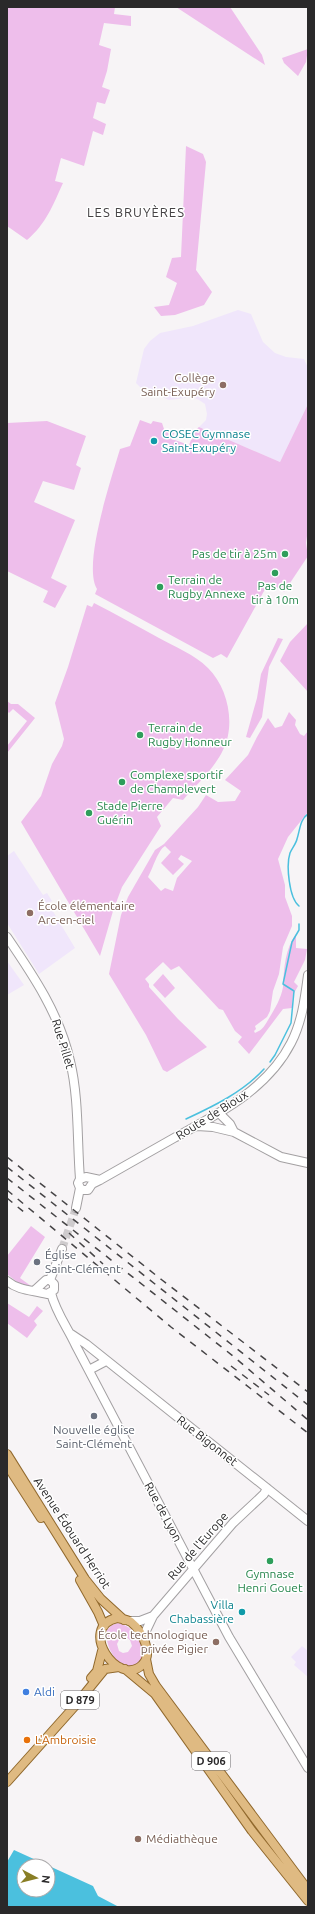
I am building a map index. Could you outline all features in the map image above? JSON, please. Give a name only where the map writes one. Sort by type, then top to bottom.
[{"type":"main road","name":"Avenue Édouard Herriot","points":[[7,1454],[85,1579],[101,1599],[127,1620]]},
{"type":"main road","name":"Avenue Édouard Herriot","points":[[7,1465],[82,1582],[104,1626]]},
{"type":"main road","points":[[112,1619],[127,1620],[143,1637],[147,1649],[146,1659],[142,1665],[136,1669],[122,1668],[111,1661],[102,1651],[100,1637],[104,1626],[112,1619]]},
{"type":"main road","name":"D 879","points":[[7,1782],[97,1671],[102,1651]]},
{"type":"main road","name":"D 906","points":[[146,1659],[148,1674],[156,1686],[307,1897]]},
{"type":"main road","name":"D 879","points":[[7,1776],[42,1740],[106,1669],[122,1668]]},
{"type":"main road","name":"D 906","points":[[122,1668],[155,1694],[252,1831],[307,1897]]},
{"type":"street","name":"Rue Pillet","points":[[7,937],[50,1005],[68,1053],[73,1080],[79,1163],[90,1180]]},
{"type":"street","name":"Route de Bioux","points":[[90,1180],[90,1189],[82,1189],[78,1183],[90,1180],[197,1126],[218,1114],[264,1080],[286,1052],[301,1016],[308,975]]},
{"type":"street","points":[[232,1104],[232,1128]]},
{"type":"street","points":[[218,1114],[221,1128]]},
{"type":"street","points":[[218,1114],[232,1128],[281,1157],[308,1163]]},
{"type":"street","points":[[197,1126],[232,1128]]},
{"type":"street","points":[[50,1280],[62,1249]]},
{"type":"street","points":[[38,1289],[44,1280],[50,1280]]},
{"type":"street","points":[[7,1281],[20,1289],[38,1289],[47,1294],[51,1293],[54,1286],[50,1280]]},
{"type":"street","name":"Rue de Lyon","points":[[51,1293],[61,1319],[71,1334],[81,1344],[89,1370],[192,1569],[229,1637],[308,1768]]},
{"type":"street","name":"Rue Bigonnet","points":[[81,1344],[106,1361],[265,1491],[287,1503],[308,1521]]},
{"type":"street","points":[[89,1370],[106,1361]]},
{"type":"street","name":"Rue de l'Europe","points":[[143,1637],[153,1616],[192,1569],[233,1523],[265,1491]]},
{"type":"street","points":[[127,1620],[140,1621],[153,1616]]},
{"type":"shaded area","points":[[7,7],[115,7],[114,14],[131,16],[131,26],[104,23],[99,45],[111,49],[102,87],[110,90],[105,104],[97,102],[93,118],[106,124],[103,135],[93,131],[84,166],[61,158],[55,181],[63,183],[44,221],[34,234],[27,240],[7,226]]},
{"type":"shaded area","points":[[176,7],[230,7],[262,55],[265,65]]},
{"type":"shaded area","points":[[308,49],[306,62],[298,76],[284,63],[282,58]]},
{"type":"shaded area","points":[[186,146],[203,154],[206,162],[196,270],[212,292],[204,305],[175,315],[161,316],[154,307],[169,305],[177,283],[166,277],[172,258],[181,257]]},
{"type":"shaded area","name":"Collège Saint-Exupéry","points":[[238,310],[251,314],[263,342],[275,353],[286,357],[304,359],[308,368],[308,404],[280,462],[199,427],[206,420],[207,414],[205,404],[199,400],[192,397],[169,400],[140,387],[136,383],[144,349],[150,341],[160,333],[193,326]]},
{"type":"shaded area","points":[[308,404],[308,529],[306,543],[308,556],[284,592],[269,582],[227,658],[221,654],[213,658],[95,594],[97,589],[93,577],[93,561],[105,499],[120,449],[130,446],[140,420],[151,424],[153,421],[162,423],[164,429],[174,433],[172,439],[189,445],[195,430],[199,427],[280,462]]},
{"type":"shaded area","points":[[47,421],[86,436],[76,465],[81,468],[74,490],[43,481],[34,502],[75,520],[51,578],[67,586],[55,608],[43,602],[48,591],[7,571],[7,423]]},
{"type":"shaded area","name":"Complexe sportif de Champlevert","points":[[94,603],[184,651],[203,663],[215,676],[221,686],[228,707],[229,718],[227,740],[215,764],[183,800],[173,798],[157,817],[161,826],[122,887],[113,911],[100,956],[21,822],[41,796],[52,764],[62,746],[64,739],[55,703],[87,605],[92,607]]},
{"type":"shaded area","points":[[308,623],[308,692],[280,661],[290,642]]},
{"type":"shaded area","points":[[278,638],[283,639],[269,667],[262,717],[250,738],[246,737],[257,698],[261,674]]},
{"type":"shaded area","points":[[7,701],[11,704],[18,704],[35,718],[7,753],[7,746],[27,721],[13,709],[9,713],[7,711]]},
{"type":"shaded area","points":[[289,712],[296,720],[295,725],[300,734],[304,736],[308,731],[308,812],[288,837],[278,859],[285,885],[285,897],[292,916],[292,926],[283,947],[279,974],[273,991],[270,1011],[267,1017],[255,1026],[255,1033],[264,1026],[279,1000],[283,987],[287,952],[296,934],[296,948],[307,949],[305,960],[294,982],[298,986],[293,995],[292,1008],[283,1009],[249,1054],[238,1042],[242,1037],[235,1031],[223,1010],[219,1009],[179,966],[171,970],[163,962],[145,979],[149,984],[149,987],[178,1019],[207,1047],[167,1072],[163,1070],[146,1035],[109,974],[121,915],[128,897],[155,850],[164,844],[198,807],[206,795],[218,802],[235,801],[241,791],[225,780],[248,755],[268,718],[275,728],[282,726]],"holes":[[[165,846],[171,852],[161,863],[173,875],[184,864],[178,859],[181,855],[192,861],[177,878],[173,891],[165,888],[161,891],[148,877],[162,848]]]},
{"type":"shaded area","name":"École élémentaire Arc-en-ciel","points":[[14,851],[43,895],[47,893],[52,901],[48,903],[75,948],[39,974],[7,923],[7,856]]},
{"type":"shaded area","points":[[7,961],[24,985],[7,995]]},
{"type":"shaded area","points":[[163,974],[175,988],[165,998],[153,985]]},
{"type":"shaded area","points":[[31,1226],[45,1237],[20,1278],[31,1286],[22,1286],[7,1274],[7,1256]]},
{"type":"shaded area","points":[[7,1303],[29,1317],[37,1306],[43,1311],[34,1321],[37,1325],[27,1338],[7,1323]]},
{"type":"shaded area","points":[[118,1623],[124,1625],[138,1637],[141,1643],[142,1655],[141,1661],[134,1666],[128,1667],[121,1664],[111,1652],[108,1645],[107,1630],[112,1625]],"holes":[[[126,1637],[130,1640],[132,1646],[128,1652],[123,1653],[119,1651],[117,1644],[120,1638]]]},
{"type":"shaded area","points":[[302,1646],[308,1651],[308,1677],[294,1665],[296,1662],[291,1657]]},
{"type":"water","points":[[14,1850],[32,1858],[16,1858],[16,1898],[56,1898],[56,1869],[93,1886],[98,1896],[119,1907],[7,1907],[7,1862]]},
{"type":"waterway","points":[[299,906],[291,889],[288,865],[290,853],[296,841],[303,819],[308,814]]},
{"type":"waterway","points":[[270,1062],[291,1023],[294,991],[283,984],[292,942],[299,930],[299,924]]},
{"type":"waterway","points":[[186,1119],[217,1104],[237,1092],[264,1069]]},
{"type":"tunnel","points":[[62,1249],[76,1208]]},
{"type":"railway","points":[[7,1157],[162,1280],[308,1392]]},
{"type":"railway","points":[[7,1167],[308,1405]]},
{"type":"railway","points":[[7,1178],[233,1356],[308,1420]]},
{"type":"railway","points":[[7,1190],[171,1327],[308,1433]]},
{"type":"railway","points":[[7,1198],[25,1213]]},
{"type":"railway","points":[[69,1233],[103,1264]]},
{"type":"railway","points":[[231,1366],[269,1395]]},
{"type":"place","name":"Collège Saint-Exupéry","points":[[223,385]]},
{"type":"place","name":"COSEC Gymnase Saint-Exupéry","points":[[154,441]]},
{"type":"place","name":"Pas de tir à 25m","points":[[285,554]]},
{"type":"place","name":"Pas de tir à 10m","points":[[275,573]]},
{"type":"place","name":"Terrain de Rugby Annexe","points":[[160,587]]},
{"type":"place","name":"Terrain de Rugby Honneur","points":[[140,735]]},
{"type":"place","name":"Complexe sportif de Champlevert","points":[[122,782]]},
{"type":"place","name":"Stade Pierre Guérin","points":[[89,813]]},
{"type":"place","name":"École élémentaire Arc-en-ciel","points":[[30,913]]},
{"type":"place","name":"Église Saint-Clément","points":[[37,1262]]},
{"type":"place","name":"Nouvelle église Saint-Clément","points":[[94,1416]]},
{"type":"place","name":"Gymnase Henri Gouet","points":[[270,1561]]},
{"type":"place","name":"Villa Chabassière","points":[[242,1612]]},
{"type":"place","name":"École technologique privée Pigier","points":[[216,1642]]},
{"type":"place","name":"Aldi","points":[[26,1692]]},
{"type":"place","name":"L'Ambroisie","points":[[27,1740]]},
{"type":"place","name":"Médiathèque","points":[[138,1839]]},
{"type":"district","name":"LES BRUYÈRES","points":[[136,212]]}]
